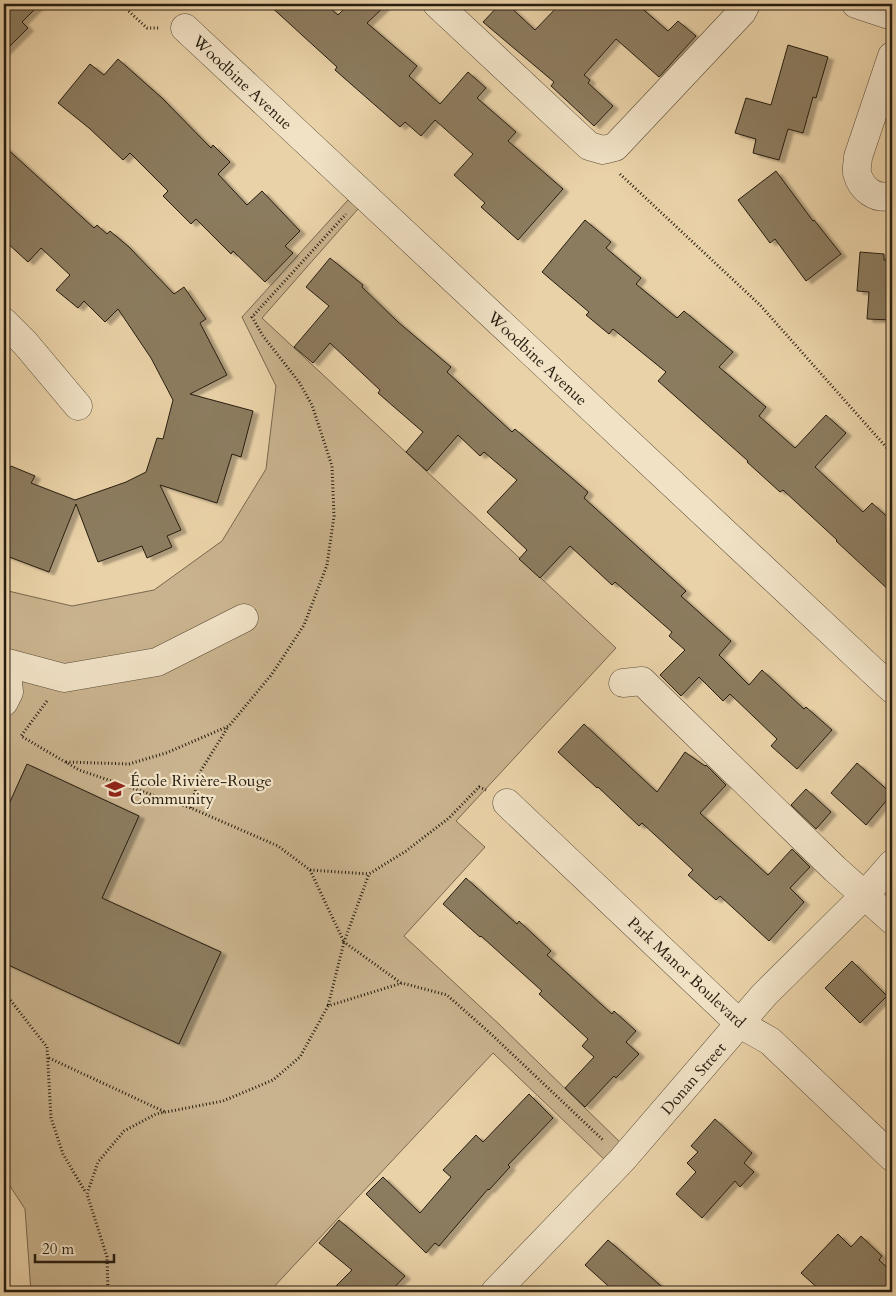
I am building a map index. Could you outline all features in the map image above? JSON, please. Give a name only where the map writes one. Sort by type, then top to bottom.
[{"type":"street","points":[[437,4],[589,146],[604,150],[615,147],[742,12],[746,4]]},
{"type":"street","points":[[856,4],[892,16]]},
{"type":"street","name":"Woodbine Avenue","points":[[185,28],[892,689]]},
{"type":"street","points":[[892,56],[858,157],[857,172],[864,188],[877,196],[892,195]]},
{"type":"street","points":[[4,322],[25,342],[78,406]]},
{"type":"street","points":[[4,702],[9,692],[5,664],[64,678],[157,662],[244,618]]},
{"type":"street","points":[[623,683],[642,681],[835,869],[892,920]]},
{"type":"street","name":"Park Manor Boulevard","points":[[507,803],[740,1024],[770,1041],[892,1157]]},
{"type":"street","name":"Donan Street","points":[[507,1288],[622,1160],[764,995],[865,895],[892,864]]},
{"type":"path","points":[[121,4],[148,28],[185,28]]},
{"type":"path","points":[[604,150],[621,174],[760,305],[887,448],[892,451]]},
{"type":"path","points":[[263,336],[252,318],[364,195]]},
{"type":"path","points":[[64,678],[21,736],[79,770],[191,808],[278,846],[310,870],[344,942],[402,983],[447,995],[491,1034],[622,1160]]},
{"type":"path","points":[[191,808],[200,772],[228,726]]},
{"type":"path","points":[[310,870],[369,874],[406,851],[449,818],[479,786],[507,803]]},
{"type":"path","points":[[87,1194],[98,1162],[124,1131],[156,1114],[223,1101],[273,1080],[300,1057],[328,1006],[344,942],[369,874]]},
{"type":"path","points":[[328,1006],[402,983]]},
{"type":"path","points":[[4,992],[47,1047],[51,1118],[63,1154],[87,1194],[107,1257],[108,1292]]},
{"type":"path","points":[[48,1058],[165,1112]]},
{"type":"shaded area","points":[[364,195],[358,209],[262,318],[616,648],[456,821],[485,847],[404,936],[500,1025],[624,1146],[608,1163],[493,1053],[269,1292],[31,1292],[25,1209],[4,1177],[4,590],[72,606],[154,590],[222,541],[266,469],[276,386],[242,317],[348,200]]},
{"type":"building","points":[[4,4],[40,4],[22,22],[28,28],[4,52]]},
{"type":"building","points":[[268,4],[325,4],[338,15],[349,4],[387,4],[367,23],[417,66],[409,76],[440,104],[468,72],[486,88],[477,98],[516,132],[508,141],[563,189],[518,240],[481,207],[485,203],[454,175],[473,154],[435,120],[421,136],[405,122],[400,127],[335,70],[337,67]]},
{"type":"building","points":[[500,4],[507,4],[535,30],[560,4],[637,4],[668,31],[678,21],[696,36],[659,77],[616,39],[584,75],[590,80],[588,83],[613,106],[594,126],[551,86],[554,82],[483,22]]},
{"type":"building","points":[[788,45],[828,57],[816,98],[813,97],[803,133],[788,129],[779,160],[753,153],[756,139],[735,133],[746,98],[771,105]]},
{"type":"building","points":[[118,59],[162,98],[211,148],[213,145],[230,162],[218,174],[247,205],[262,191],[300,231],[285,246],[293,253],[265,282],[233,251],[231,254],[196,219],[191,224],[163,196],[168,191],[130,153],[123,160],[89,128],[58,103],[90,64],[104,75]]},
{"type":"building","points":[[4,146],[94,228],[97,225],[107,234],[110,231],[129,247],[174,294],[184,287],[206,319],[200,323],[227,375],[190,394],[253,411],[241,457],[232,454],[217,503],[160,485],[181,530],[167,536],[172,547],[147,558],[142,546],[98,562],[76,504],[49,572],[4,555],[4,481],[11,466],[35,476],[31,483],[75,500],[126,482],[146,472],[157,438],[163,439],[173,400],[151,358],[118,309],[105,322],[84,301],[78,308],[56,290],[70,275],[41,248],[28,262],[4,240]]},
{"type":"building","points":[[776,171],[813,221],[841,254],[806,281],[775,239],[770,243],[738,200]]},
{"type":"building","points":[[585,220],[611,242],[606,248],[641,278],[636,284],[677,318],[684,311],[733,352],[719,367],[766,407],[759,416],[795,448],[826,415],[846,433],[815,467],[863,512],[872,503],[892,521],[892,593],[783,490],[780,492],[658,381],[666,372],[613,329],[609,334],[586,315],[589,312],[542,272]]},
{"type":"building","points":[[860,252],[884,254],[884,260],[892,261],[892,320],[867,319],[869,292],[857,291]]},
{"type":"building","points":[[330,258],[363,285],[362,287],[398,322],[451,367],[447,372],[512,432],[515,429],[588,492],[584,498],[686,591],[681,596],[731,641],[719,655],[749,685],[762,670],[804,709],[806,707],[832,730],[797,769],[771,746],[777,739],[730,694],[723,701],[699,677],[681,696],[660,675],[685,650],[669,636],[672,632],[615,582],[612,585],[570,546],[540,578],[519,559],[527,550],[487,512],[517,480],[484,452],[480,456],[458,435],[427,471],[406,452],[423,432],[378,393],[380,390],[330,343],[313,363],[294,347],[329,306],[306,287]]},
{"type":"building","points":[[584,724],[657,792],[685,752],[706,765],[726,785],[700,813],[768,875],[792,849],[810,867],[790,888],[804,902],[769,941],[720,896],[716,900],[688,875],[693,870],[642,823],[639,826],[558,752]]},
{"type":"building","points":[[857,763],[892,794],[866,825],[831,793]]},
{"type":"building","points":[[27,764],[139,816],[102,898],[221,952],[179,1044],[4,963],[4,815]]},
{"type":"building","points":[[806,789],[831,812],[816,829],[791,805]]},
{"type":"building","points":[[466,878],[517,924],[519,921],[551,951],[547,955],[612,1014],[614,1011],[636,1031],[626,1042],[639,1054],[616,1078],[614,1076],[585,1107],[565,1088],[594,1057],[582,1046],[588,1039],[539,994],[542,991],[443,904]]},
{"type":"building","points":[[852,961],[887,996],[860,1023],[825,988]]},
{"type":"building","points":[[529,1094],[553,1118],[508,1165],[510,1167],[488,1189],[439,1246],[435,1243],[426,1253],[366,1194],[383,1177],[420,1213],[451,1177],[443,1170],[476,1135],[483,1142]]},
{"type":"building","points":[[715,1119],[752,1153],[744,1163],[754,1172],[740,1187],[735,1181],[702,1218],[676,1194],[696,1172],[687,1163],[698,1152],[691,1146]]},
{"type":"building","points":[[339,1220],[405,1276],[390,1292],[330,1292],[352,1270],[319,1243]]},
{"type":"building","points":[[838,1234],[851,1247],[861,1236],[882,1256],[879,1260],[892,1272],[892,1292],[822,1292],[801,1273]]},
{"type":"building","points":[[608,1240],[668,1292],[615,1292],[585,1265]]},
{"type":"place","name":"École Rivière-Rouge Community","points":[[115,789]]}]
